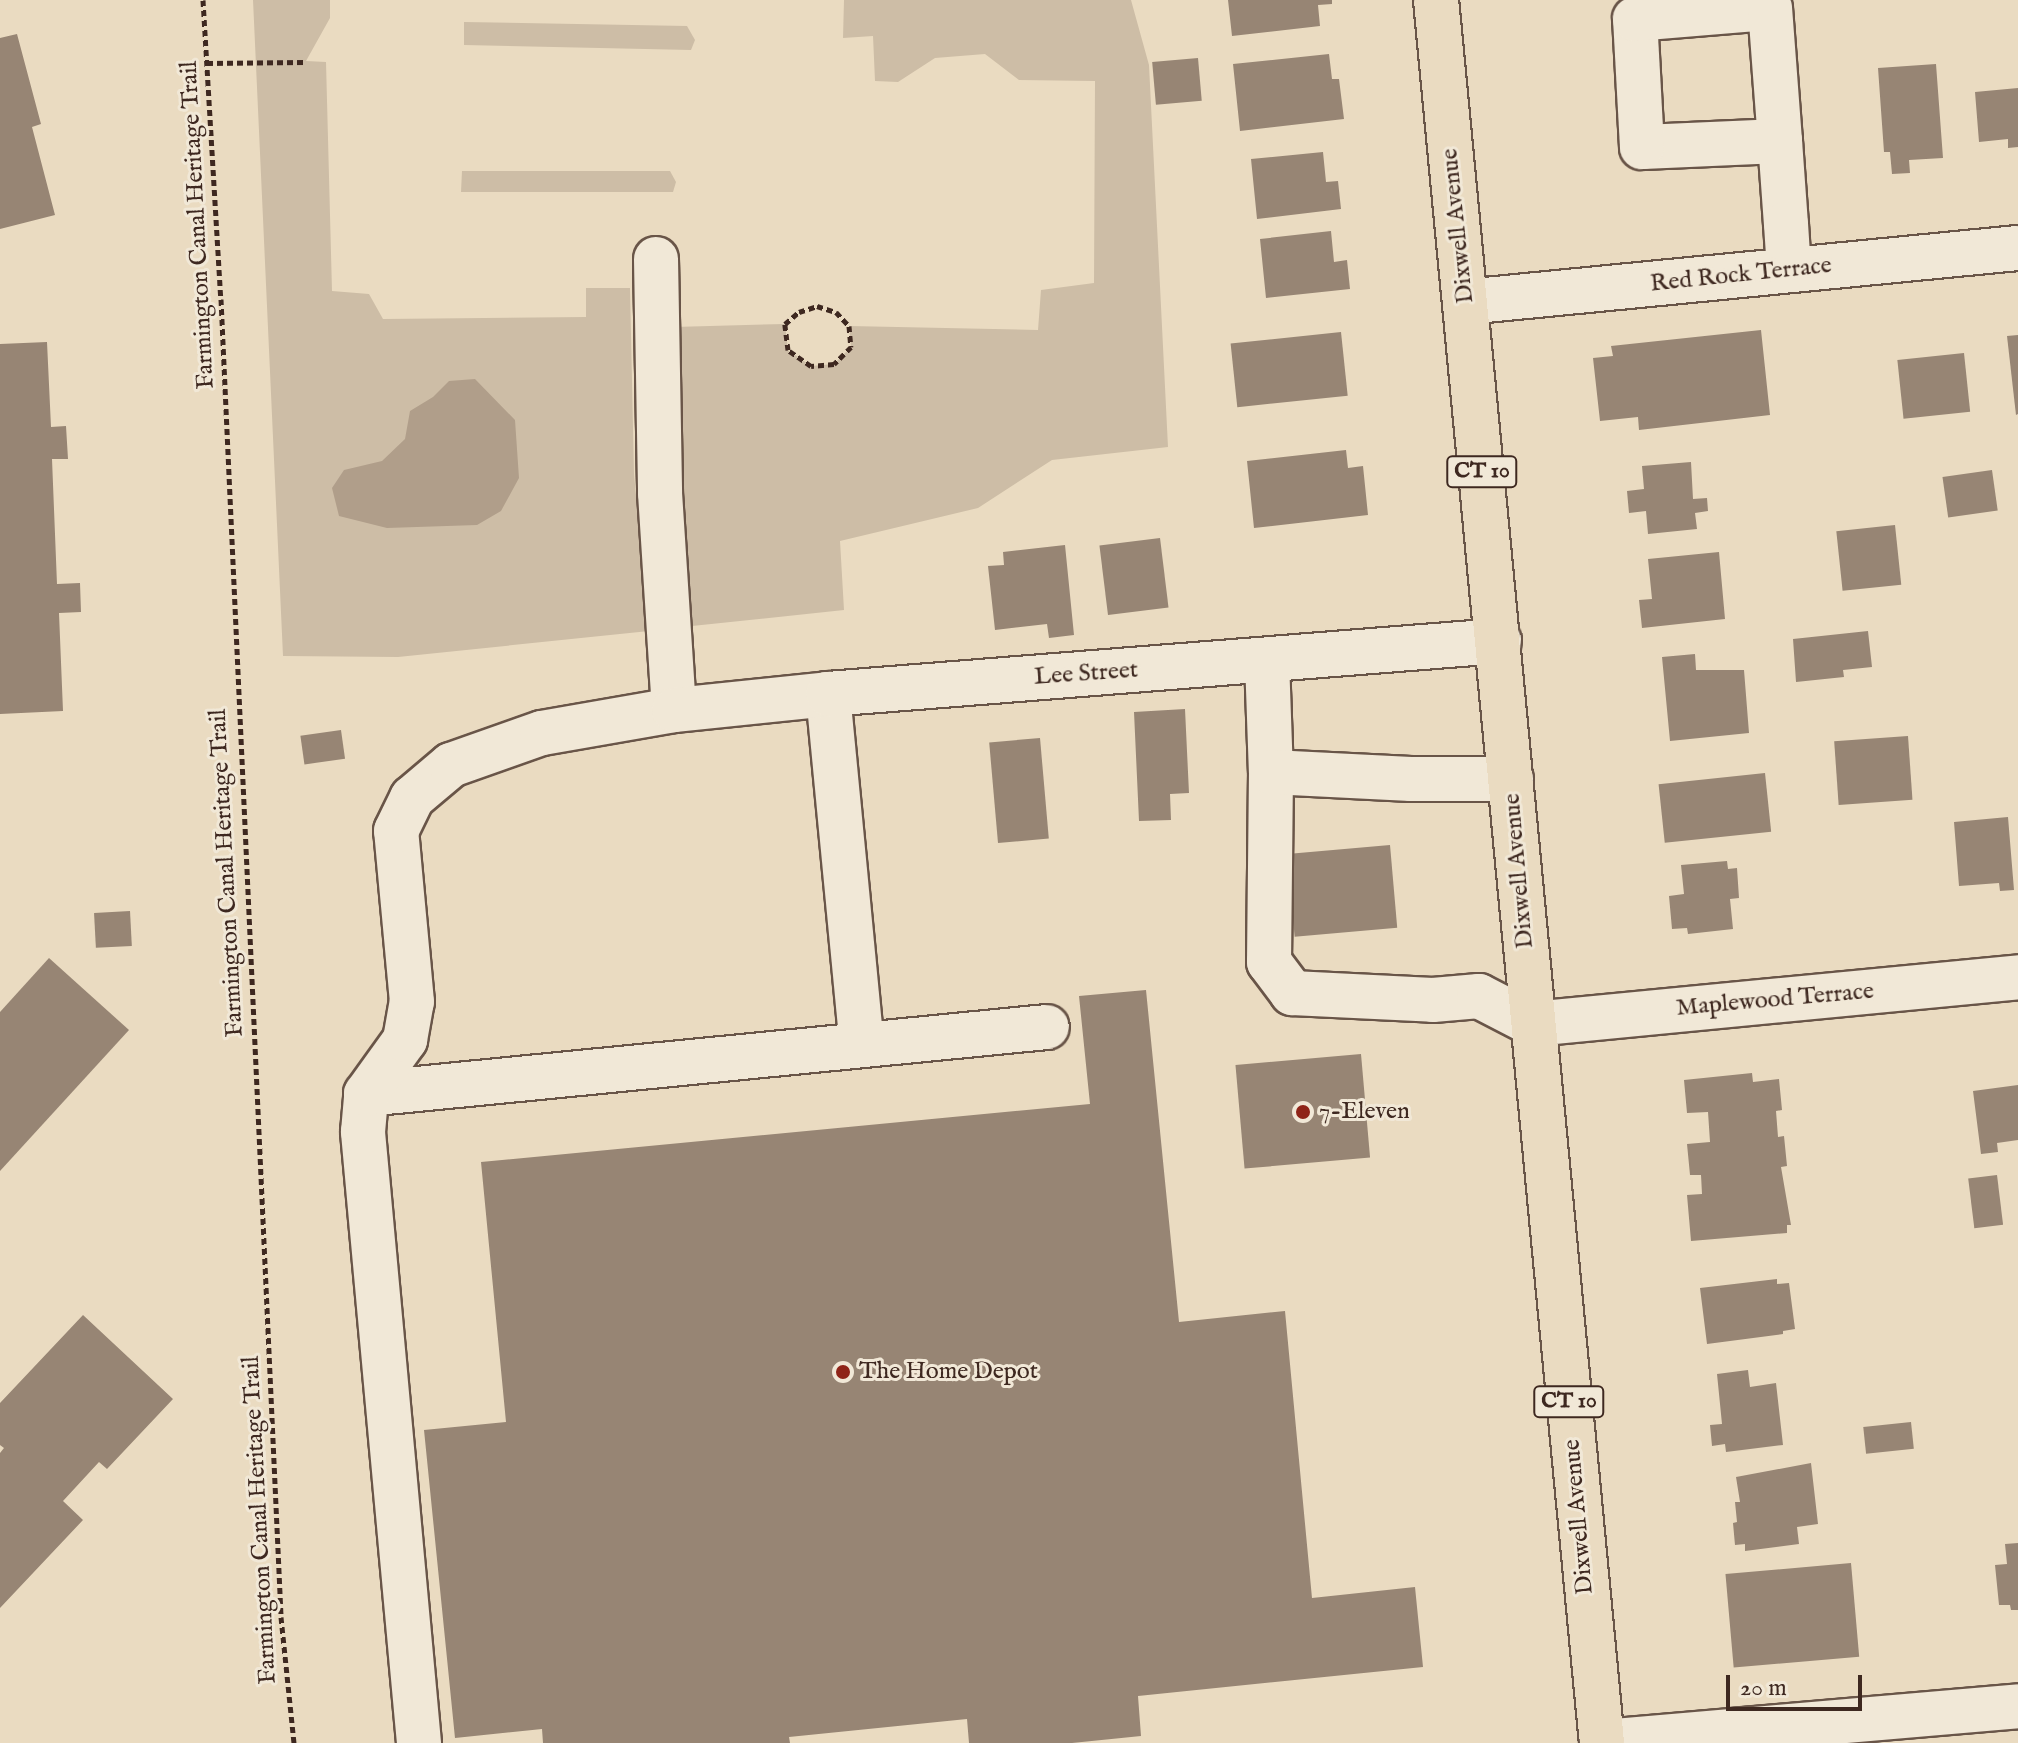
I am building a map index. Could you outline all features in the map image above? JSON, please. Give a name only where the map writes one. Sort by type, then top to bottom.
[{"type":"main road","name":"Dixwell Avenue","points":[[1436,0],[1602,1743]]},
{"type":"street","points":[[1780,141],[1789,270]]},
{"type":"street","name":"Red Rock Terrace","points":[[1465,302],[2018,248]]},
{"type":"street","points":[[656,259],[660,493],[674,710]]},
{"type":"street","name":"Lee Street","points":[[366,1094],[405,1040],[412,1002],[396,831],[412,798],[451,765],[542,733],[674,710],[828,694],[1499,641]]},
{"type":"street","points":[[1267,660],[1271,772],[1269,962],[1292,993],[1433,1000],[1479,996],[1533,1024]]},
{"type":"street","points":[[828,694],[862,1044]]},
{"type":"street","points":[[1271,772],[1411,779],[1511,779]]},
{"type":"street","name":"Maplewood Terrace","points":[[1533,1024],[2018,977]]},
{"type":"street","points":[[419,1743],[363,1132],[366,1094],[1047,1027]]},
{"type":"street","points":[[1602,1743],[1928,1728],[2018,1706]]},
{"type":"path","name":"Farmington Canal Heritage Trail","points":[[203,0],[222,314],[281,1617],[294,1743]]},
{"type":"path","points":[[207,63],[306,62]]},
{"type":"path","points":[[817,306],[836,312],[849,326],[851,347],[834,364],[811,366],[788,350],[785,324],[799,312],[817,306]]},
{"type":"shaded area","points":[[253,0],[330,0],[330,18],[306,61],[326,62],[332,291],[369,294],[383,319],[586,317],[586,288],[630,288],[634,474],[649,631],[398,657],[283,656]]},
{"type":"shaded area","points":[[844,0],[1131,0],[1149,65],[1168,447],[1052,460],[978,508],[840,541],[844,610],[692,626],[674,327],[785,324],[788,350],[811,366],[834,364],[851,347],[849,326],[1038,330],[1041,290],[1094,283],[1095,81],[1019,80],[985,54],[935,58],[898,82],[875,81],[873,36],[843,38]]},
{"type":"shaded area","points":[[464,22],[687,26],[695,40],[691,50],[464,45]]},
{"type":"shaded area","points":[[462,171],[670,171],[676,182],[673,192],[461,192]]},
{"type":"shaded area","points":[[475,379],[515,420],[519,478],[501,511],[477,525],[387,528],[339,516],[332,488],[344,470],[382,461],[405,439],[410,411],[433,397],[449,381]]},
{"type":"building","points":[[1228,0],[1332,0],[1332,4],[1318,5],[1320,26],[1232,36]]},
{"type":"building","points":[[17,34],[41,124],[32,127],[55,215],[0,229],[0,38]]},
{"type":"building","points":[[1329,54],[1332,79],[1339,79],[1344,119],[1240,131],[1233,64]]},
{"type":"building","points":[[1198,58],[1202,101],[1156,105],[1152,62]]},
{"type":"building","points":[[1936,64],[1943,158],[1909,160],[1910,173],[1892,174],[1890,152],[1884,152],[1878,68]]},
{"type":"building","points":[[2018,88],[2018,147],[2008,148],[2008,139],[1979,142],[1975,92]]},
{"type":"building","points":[[1323,152],[1326,182],[1338,181],[1341,209],[1257,219],[1251,159]]},
{"type":"building","points":[[1331,231],[1334,262],[1347,260],[1350,289],[1266,298],[1260,239]]},
{"type":"building","points":[[1761,330],[1770,415],[1639,430],[1638,417],[1600,421],[1593,358],[1613,356],[1611,346]]},
{"type":"building","points":[[1341,332],[1348,396],[1237,407],[1231,344]]},
{"type":"building","points":[[2018,335],[2018,414],[2016,415],[2007,336]]},
{"type":"building","points":[[47,342],[51,427],[66,426],[68,459],[52,459],[57,584],[80,583],[81,612],[59,613],[63,711],[0,714],[0,344]]},
{"type":"building","points":[[1964,353],[1970,412],[1904,419],[1897,360]]},
{"type":"building","points":[[1346,450],[1348,468],[1363,466],[1368,515],[1254,528],[1247,461]]},
{"type":"building","points":[[1691,462],[1693,499],[1707,498],[1708,511],[1695,513],[1697,529],[1648,534],[1646,511],[1629,513],[1627,491],[1644,489],[1642,466]]},
{"type":"building","points":[[1992,470],[1998,511],[1948,518],[1942,477]]},
{"type":"building","points":[[1895,525],[1901,585],[1843,591],[1836,531]]},
{"type":"building","points":[[1160,538],[1169,607],[1108,615],[1099,545]]},
{"type":"building","points":[[1065,545],[1074,635],[1049,638],[1047,624],[995,630],[988,566],[1004,565],[1003,552]]},
{"type":"building","points":[[1719,552],[1725,619],[1642,628],[1639,600],[1652,599],[1648,559]]},
{"type":"building","points":[[1868,631],[1872,667],[1843,670],[1844,677],[1796,682],[1793,639]]},
{"type":"building","points":[[1695,654],[1696,670],[1744,670],[1749,733],[1670,741],[1662,657]]},
{"type":"building","points":[[1185,709],[1189,793],[1170,794],[1171,820],[1139,821],[1134,712]]},
{"type":"building","points":[[341,730],[345,759],[304,764],[300,736]]},
{"type":"building","points":[[1908,736],[1912,800],[1839,805],[1834,741]]},
{"type":"building","points":[[1040,738],[1049,839],[998,843],[989,742]]},
{"type":"building","points":[[1765,773],[1771,832],[1665,843],[1659,784]]},
{"type":"building","points":[[2008,817],[2014,890],[2000,891],[1999,883],[1959,886],[1954,822]]},
{"type":"building","points":[[1390,845],[1397,928],[1295,937],[1287,854]]},
{"type":"building","points":[[1727,861],[1728,869],[1737,868],[1739,898],[1730,899],[1733,929],[1688,934],[1687,928],[1672,929],[1669,896],[1684,894],[1681,865]]},
{"type":"building","points":[[130,911],[132,946],[96,948],[94,913]]},
{"type":"building","points":[[49,958],[129,1030],[0,1171],[0,1012]]},
{"type":"building","name":"The Home Depot","points":[[1146,990],[1179,1322],[1285,1311],[1312,1598],[1415,1587],[1423,1667],[1138,1696],[1141,1736],[1072,1743],[969,1743],[967,1719],[789,1737],[790,1743],[543,1743],[542,1729],[455,1738],[424,1430],[506,1422],[481,1162],[1090,1104],[1079,996]]},
{"type":"building","name":"7-Eleven","points":[[1361,1054],[1370,1158],[1245,1169],[1235,1065]]},
{"type":"building","points":[[1752,1073],[1753,1082],[1779,1079],[1782,1110],[1776,1111],[1778,1137],[1784,1136],[1787,1166],[1781,1167],[1791,1225],[1787,1225],[1787,1233],[1691,1241],[1687,1195],[1702,1194],[1701,1175],[1690,1175],[1687,1144],[1710,1142],[1708,1112],[1687,1113],[1684,1080]]},
{"type":"building","points":[[2018,1085],[2018,1140],[1997,1143],[1998,1152],[1981,1154],[1973,1091]]},
{"type":"building","points":[[1997,1175],[2003,1225],[1974,1228],[1968,1179]]},
{"type":"building","points":[[1777,1279],[1777,1284],[1789,1283],[1795,1329],[1783,1331],[1783,1334],[1707,1344],[1700,1288]]},
{"type":"building","points":[[83,1315],[173,1399],[107,1469],[99,1462],[63,1501],[83,1520],[0,1608],[0,1453],[4,1448],[0,1445],[0,1403]]},
{"type":"building","points":[[1748,1370],[1750,1387],[1776,1383],[1783,1445],[1726,1452],[1725,1444],[1712,1446],[1710,1425],[1722,1424],[1717,1374]]},
{"type":"building","points":[[1911,1422],[1914,1449],[1866,1454],[1863,1427]]},
{"type":"building","points":[[1811,1463],[1818,1524],[1797,1527],[1799,1544],[1745,1551],[1745,1544],[1735,1545],[1735,1502],[1740,1502],[1736,1477]]},
{"type":"building","points":[[2018,1543],[2018,1610],[2011,1610],[2010,1605],[1999,1605],[1995,1565],[2007,1564],[2005,1544]]},
{"type":"building","points":[[1851,1563],[1859,1657],[1734,1668],[1725,1574]]},
{"type":"place","name":"7-Eleven","points":[[1303,1112]]},
{"type":"place","name":"The Home Depot","points":[[843,1372]]}]
